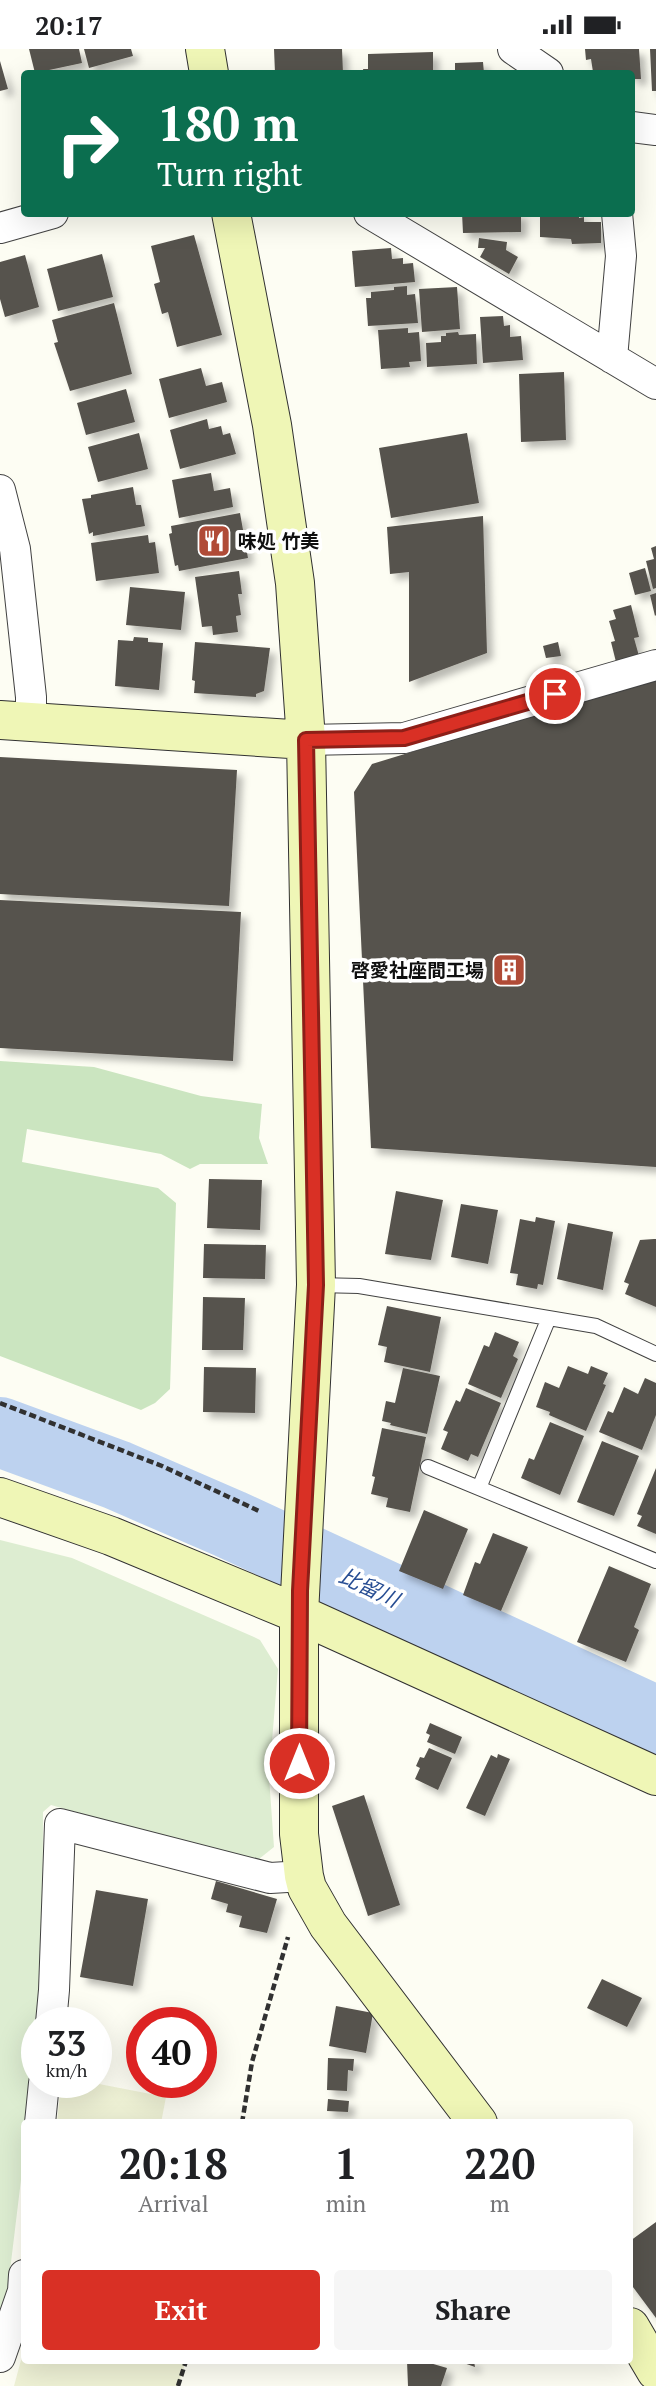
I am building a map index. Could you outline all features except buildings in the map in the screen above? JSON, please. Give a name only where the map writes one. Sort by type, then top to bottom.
[{"type":"street","points":[[205,49],[208,70]]},
{"type":"street","points":[[513,49],[544,70]]},
{"type":"street","points":[[635,127],[656,130]]},
{"type":"street","points":[[0,228],[39,217]]},
{"type":"street","points":[[232,217],[274,439],[295,583],[306,740],[316,1285],[299,1602],[299,1834],[306,1882],[328,1925],[475,2119]]},
{"type":"street","points":[[376,217],[656,384]]},
{"type":"street","points":[[612,358],[621,256],[617,217]]},
{"type":"street","points":[[0,490],[31,697],[15,721],[306,740],[404,738],[656,665]]},
{"type":"street","points":[[0,1497],[299,1602],[656,1776]]},
{"type":"street","points":[[52,2007],[61,1824],[270,1878],[306,1882]]},
{"type":"street","points":[[40,2119],[42,2098]]},
{"type":"street","points":[[0,2357],[21,2297]]},
{"type":"street","points":[[633,2332],[656,2371]]},
{"type":"lane","points":[[316,1285],[359,1286],[596,1327],[656,1354]]},
{"type":"lane","points":[[479,1488],[548,1320]]},
{"type":"lane","points":[[428,1467],[656,1561]]},
{"type":"path","points":[[0,1403],[162,1466],[259,1511]]},
{"type":"path","points":[[243,2119],[252,2062],[306,1882]]},
{"type":"path","points":[[178,2386],[185,2364]]},
{"type":"green space","points":[[0,1061],[94,1067],[201,1096],[262,1104],[259,1138],[268,1164],[200,1164],[190,1169],[161,1154],[27,1129],[22,1162],[158,1188],[176,1203],[170,1389],[155,1403],[141,1410],[0,1356]]},
{"type":"green space","points":[[0,1540],[72,1558],[254,1637],[260,1640],[278,1669],[269,1777],[274,1847],[254,1863],[51,1805],[43,1812],[42,2007],[21,2007],[21,2098],[32,2098],[29,2119],[21,2119],[21,2180],[8,2287],[0,2311]]},
{"type":"green space","points":[[112,2086],[126,2089],[126,2098],[166,2098],[162,2119],[57,2119],[60,2098],[112,2098]]},
{"type":"green space","points":[[21,2360],[21,2364],[185,2364],[178,2386],[14,2386]]},
{"type":"waterway","name":"比留川","points":[[0,1432],[117,1475],[230,1524],[656,1721]]},
{"type":"place","name":"味処 竹美","points":[[214,541]]},
{"type":"place","name":"啓愛社座間工場","points":[[509,970]]},
{"type":"route","points":[[299,1763],[299,1614],[316,1285],[306,740],[404,738],[555,694]]}]
